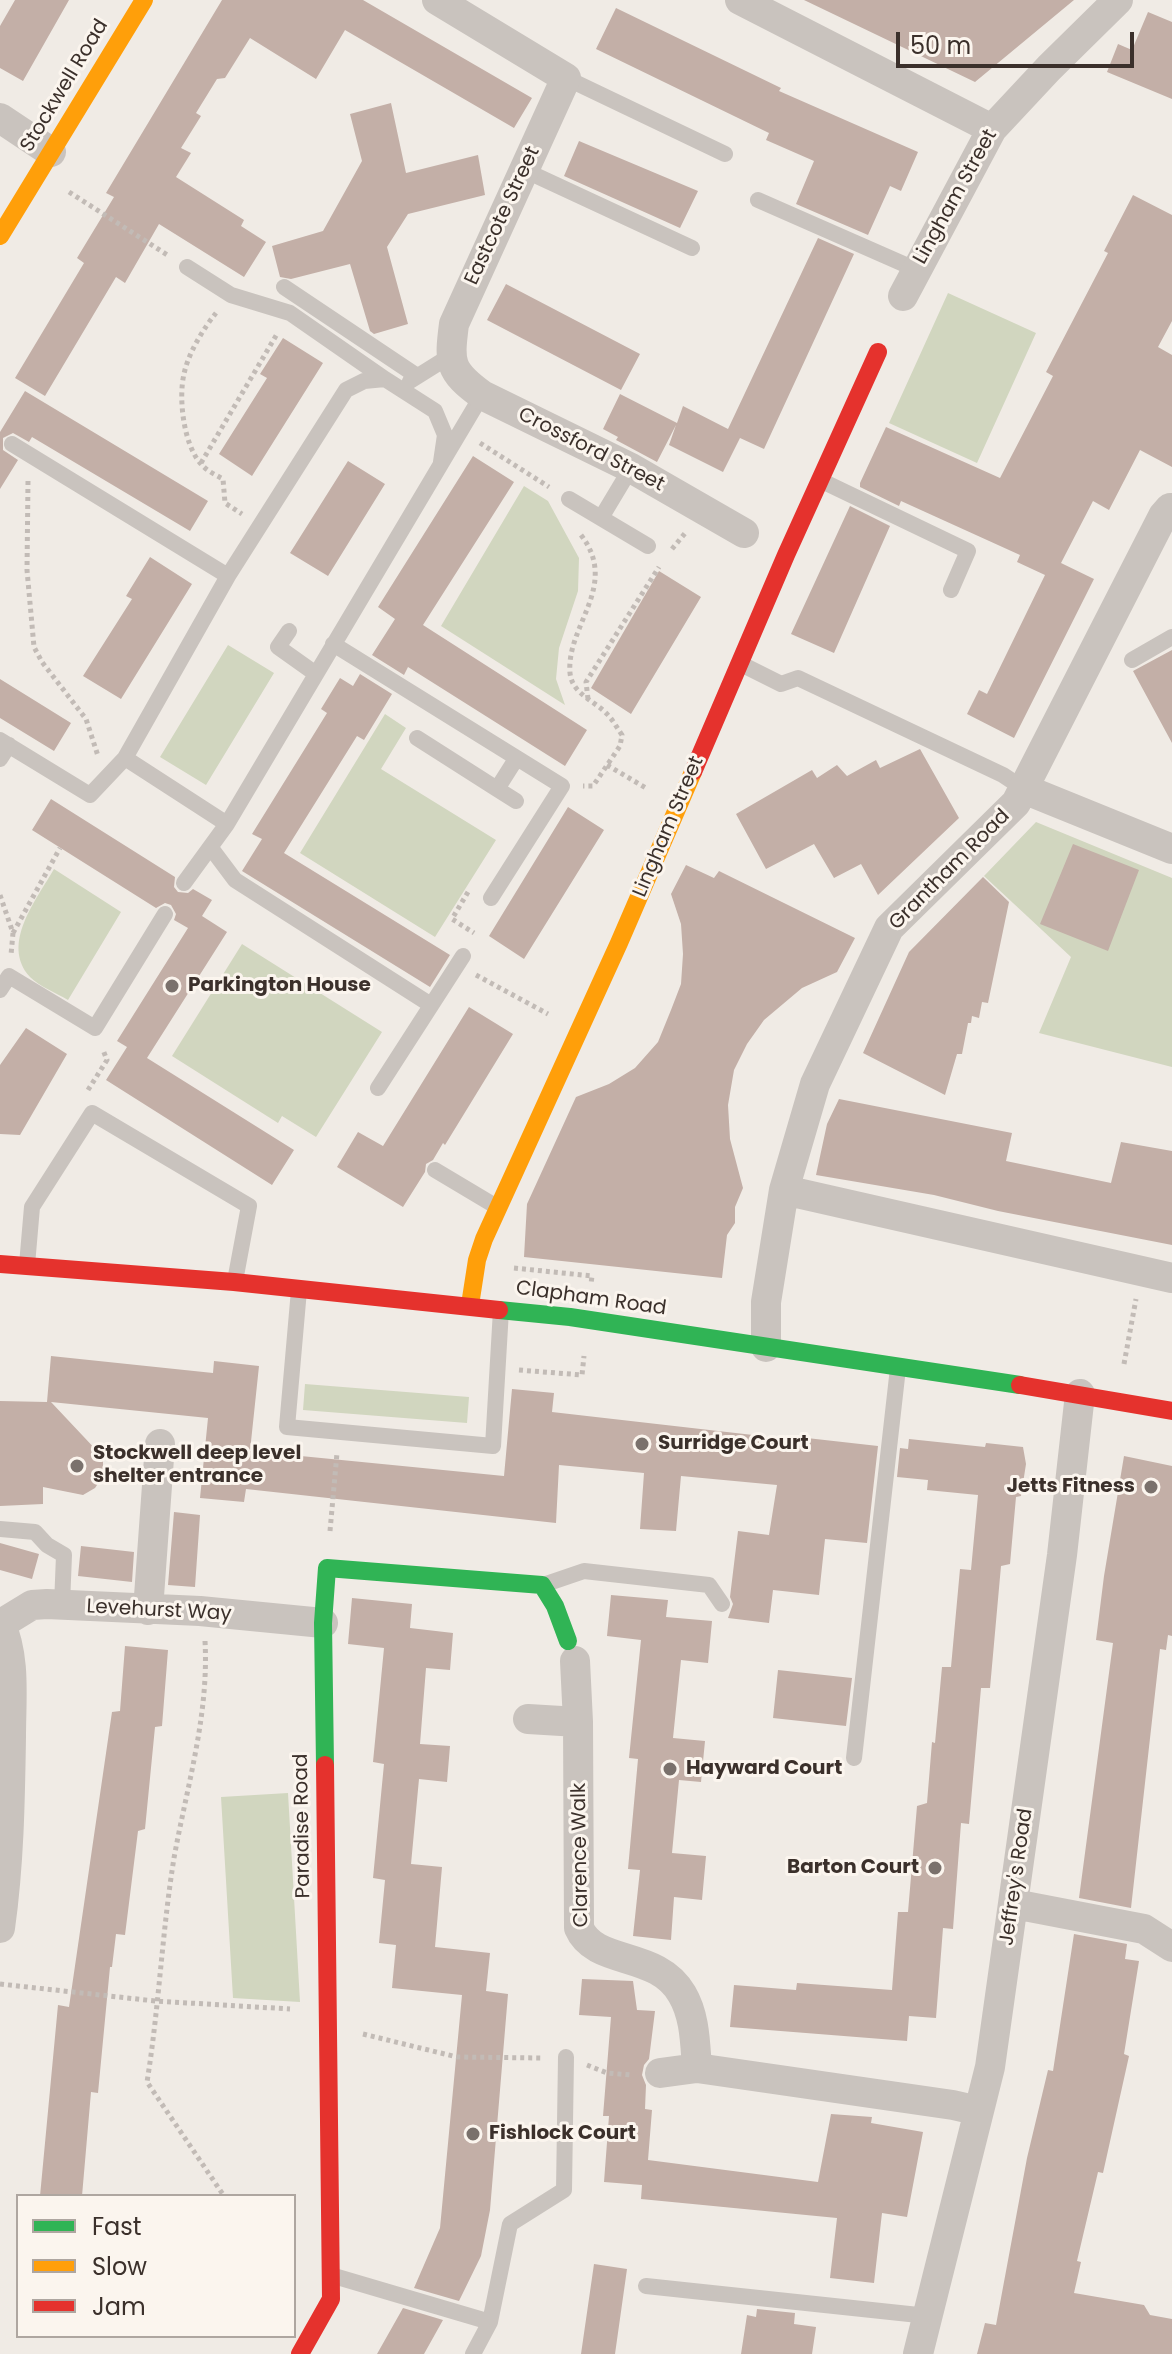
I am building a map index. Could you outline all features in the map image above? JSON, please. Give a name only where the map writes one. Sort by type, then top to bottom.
[{"type":"main road","name":"Stockwell Road","points":[[0,236],[144,0]]},
{"type":"main road","name":"Lingham Street","points":[[470,1305],[477,1260],[498,1208],[878,352]]},
{"type":"main road","name":"Clapham Road","points":[[0,1264],[234,1282],[501,1308],[1080,1394],[1172,1411]]},
{"type":"main road","points":[[327,1568],[542,1585],[555,1606],[571,1651]]},
{"type":"main road","name":"Paradise Road","points":[[300,2354],[331,2299],[323,1623],[327,1568]]},
{"type":"street","points":[[437,0],[566,78]]},
{"type":"street","points":[[740,0],[992,129]]},
{"type":"street","name":"Lingham Street","points":[[909,282],[992,129],[1118,0]]},
{"type":"street","name":"Eastcote Street","points":[[450,356],[454,324],[566,78]]},
{"type":"street","points":[[0,118],[51,152]]},
{"type":"street","name":"Crossford Street","points":[[450,356],[460,379],[482,395],[631,468],[786,555]]},
{"type":"street","name":"Grantham Road","points":[[766,1347],[766,1302],[784,1190],[815,1084],[889,928],[1016,803],[1163,516],[1172,509]]},
{"type":"street","points":[[1024,789],[1172,849]]},
{"type":"street","points":[[784,1190],[1172,1278]]},
{"type":"street","name":"Jeffrey's Road","points":[[918,2354],[990,2067],[1062,1555],[1080,1394]]},
{"type":"street","points":[[148,1610],[160,1444]]},
{"type":"street","name":"Levehurst Way","points":[[1,1623],[32,1605],[200,1611],[323,1623]]},
{"type":"street","points":[[0,1928],[12,1680],[10,1650],[1,1623]]},
{"type":"street","name":"Clarence Walk","points":[[571,1651],[578,1722],[579,1928],[592,1947],[640,1961],[658,1969],[674,1983],[691,2015],[697,2068]]},
{"type":"street","points":[[528,1719],[578,1722]]},
{"type":"street","points":[[1014,1904],[1144,1929],[1172,1947]]},
{"type":"street","points":[[660,2073],[697,2068],[979,2111]]},
{"type":"lane","points":[[566,78],[725,154]]},
{"type":"lane","points":[[524,170],[692,248]]},
{"type":"lane","points":[[758,200],[909,282]]},
{"type":"lane","points":[[187,267],[231,295],[290,313],[435,411],[445,435],[441,462]]},
{"type":"lane","points":[[284,287],[417,376]]},
{"type":"lane","points":[[3,748],[90,795],[125,758],[228,576],[346,390],[364,381],[392,384],[417,376],[450,356]]},
{"type":"lane","points":[[184,883],[227,824],[482,395]]},
{"type":"lane","points":[[12,444],[228,576]]},
{"type":"lane","points":[[601,518],[631,468]]},
{"type":"lane","points":[[820,481],[968,551],[951,590]]},
{"type":"lane","points":[[569,499],[648,546]]},
{"type":"lane","points":[[289,631],[278,647],[316,674]]},
{"type":"lane","points":[[1132,660],[1172,637]]},
{"type":"lane","points":[[333,644],[562,786],[491,898]]},
{"type":"lane","points":[[740,664],[781,684],[798,678],[1003,775],[1024,789]]},
{"type":"lane","points":[[417,738],[516,801]]},
{"type":"lane","points":[[125,758],[227,824]]},
{"type":"lane","points":[[497,789],[516,759]]},
{"type":"lane","points":[[211,848],[235,880],[431,1005]]},
{"type":"lane","points":[[5,983],[95,1028],[165,914]]},
{"type":"lane","points":[[378,1088],[460,961]]},
{"type":"lane","points":[[27,1267],[32,1207],[92,1113],[249,1206],[234,1282]]},
{"type":"lane","points":[[435,1170],[498,1208]]},
{"type":"lane","points":[[299,1288],[287,1427],[493,1446],[501,1308]]},
{"type":"lane","points":[[854,1758],[898,1367]]},
{"type":"lane","points":[[0,1529],[35,1532],[47,1545],[64,1555],[62,1605]]},
{"type":"lane","points":[[542,1585],[584,1571],[709,1585],[722,1604]]},
{"type":"lane","points":[[473,2354],[490,2322],[510,2224],[564,2190],[566,2057]]},
{"type":"lane","points":[[330,2275],[490,2322]]},
{"type":"lane","points":[[646,2286],[928,2316]]},
{"type":"path","points":[[67,191],[187,267]]},
{"type":"path","points":[[231,295],[210,321],[184,374],[182,406],[188,439],[200,464],[223,479],[225,503],[260,525]]},
{"type":"path","points":[[200,464],[290,313]]},
{"type":"path","points":[[459,433],[569,499]]},
{"type":"path","points":[[28,455],[27,570],[34,647],[86,719],[100,760],[90,795]]},
{"type":"path","points":[[588,700],[586,682],[666,557],[703,510]]},
{"type":"path","points":[[573,525],[590,547],[596,569],[593,592],[574,649],[570,674],[578,690],[606,713],[622,735],[620,746],[607,765]]},
{"type":"path","points":[[5,983],[13,933],[60,848]]},
{"type":"path","points":[[491,898],[467,892],[452,919],[477,935],[460,961],[579,1031]]},
{"type":"path","points":[[0,895],[13,933]]},
{"type":"path","points":[[92,1113],[85,1095],[107,1060],[95,1028]]},
{"type":"path","points":[[505,1267],[592,1276],[591,1287]]},
{"type":"path","points":[[1117,1401],[1141,1271]]},
{"type":"path","points":[[512,1369],[582,1375],[584,1355]]},
{"type":"path","points":[[327,1568],[338,1431]]},
{"type":"path","points":[[200,1611],[207,1677],[174,1858],[147,2082],[223,2194]]},
{"type":"path","points":[[0,1984],[328,2018],[457,2057],[566,2057],[607,2073],[647,2076],[660,2073]]},
{"type":"green space","points":[[948,293],[1036,333],[977,463],[889,423]]},
{"type":"green space","points":[[524,486],[548,501],[579,558],[578,591],[559,648],[556,679],[565,705],[441,626]]},
{"type":"green space","points":[[228,645],[274,673],[206,785],[160,757]]},
{"type":"green space","points":[[385,714],[406,728],[381,769],[496,840],[435,937],[300,853]]},
{"type":"green space","points":[[1036,822],[1172,878],[1172,1067],[1039,1033],[1071,957],[984,876]]},
{"type":"green space","points":[[54,869],[121,912],[68,1000],[30,977],[22,964],[19,950],[24,922]]},
{"type":"green space","points":[[242,944],[382,1032],[316,1137],[282,1116],[278,1123],[172,1056]]},
{"type":"green space","points":[[305,1384],[469,1397],[467,1423],[303,1410]]},
{"type":"green space","points":[[288,1793],[300,2002],[233,1998],[221,1797]]},
{"type":"building","points":[[15,0],[69,0],[23,81],[0,68],[0,26]]},
{"type":"building","points":[[222,0],[363,0],[532,98],[514,128],[345,30],[316,79],[250,38],[225,78],[217,79],[196,113],[201,116],[181,148],[191,153],[176,177],[244,220],[241,226],[266,242],[244,277],[159,224],[125,283],[116,277],[45,396],[15,378],[84,263],[77,258],[114,197],[106,193]]},
{"type":"building","points":[[804,0],[1074,0],[975,82]]},
{"type":"building","points":[[616,8],[781,88],[779,91],[918,152],[901,191],[890,186],[868,235],[796,204],[814,161],[766,140],[769,133],[596,49]]},
{"type":"building","points":[[1148,12],[1172,22],[1172,99],[1107,72],[1118,44],[1132,50]]},
{"type":"building","points":[[391,103],[406,173],[478,155],[485,195],[408,214],[387,247],[408,324],[374,334],[370,331],[350,264],[291,279],[280,277],[272,246],[323,231],[362,161],[350,114]]},
{"type":"building","points":[[579,141],[698,191],[680,228],[564,176]]},
{"type":"building","points":[[1133,195],[1172,215],[1172,321],[1158,347],[1172,355],[1172,467],[1140,450],[1109,510],[1093,501],[1061,563],[1094,579],[1014,738],[967,714],[979,690],[987,694],[1045,575],[1017,562],[1020,555],[901,501],[899,506],[860,487],[860,483],[886,427],[1000,478],[1053,376],[1046,372],[1108,253],[1104,251]]},
{"type":"building","points":[[818,238],[854,254],[764,449],[740,438],[723,472],[669,445],[676,425],[657,462],[616,440],[618,437],[603,429],[620,394],[677,423],[683,406],[728,429]]},
{"type":"building","points":[[506,284],[640,354],[621,390],[487,320]]},
{"type":"building","points":[[283,338],[323,363],[252,476],[219,454],[267,378],[260,374]]},
{"type":"building","points":[[25,391],[208,501],[190,531],[32,437],[29,442],[13,433],[3,438],[3,450],[18,460],[0,489],[0,432]]},
{"type":"building","points":[[473,456],[514,482],[423,625],[587,730],[565,766],[408,667],[404,675],[372,655],[395,619],[378,607]]},
{"type":"building","points":[[348,461],[385,484],[328,576],[290,553]]},
{"type":"building","points":[[850,506],[890,526],[834,653],[791,634]]},
{"type":"building","points":[[150,557],[192,584],[121,699],[83,676],[132,599],[126,596]]},
{"type":"building","points":[[659,571],[701,597],[631,714],[591,688]]},
{"type":"building","points":[[1172,650],[1172,743],[1133,671]]},
{"type":"building","points":[[360,674],[392,694],[364,740],[357,736],[284,853],[450,955],[430,987],[242,871],[262,839],[252,834],[327,713],[321,709],[340,678],[353,686]]},
{"type":"building","points":[[0,679],[71,723],[54,751],[0,718]]},
{"type":"building","points":[[920,749],[959,818],[878,895],[861,864],[834,878],[814,844],[766,869],[736,814],[812,770],[817,778],[837,765],[847,776],[876,760],[880,768]]},
{"type":"building","name":"Parkington House","points":[[51,799],[175,877],[174,887],[178,892],[188,893],[193,889],[212,900],[202,916],[227,932],[147,1058],[294,1150],[272,1185],[106,1080],[127,1047],[117,1041],[188,928],[174,920],[176,914],[171,905],[165,903],[156,908],[32,830]]},
{"type":"building","points":[[568,807],[604,830],[524,959],[489,936]]},
{"type":"building","points":[[1073,844],[1139,870],[1108,951],[1040,924]]},
{"type":"building","points":[[686,865],[714,878],[719,871],[855,938],[837,972],[802,988],[764,1020],[734,1070],[728,1105],[730,1139],[743,1188],[735,1207],[735,1223],[727,1235],[722,1278],[524,1257],[527,1204],[576,1097],[609,1084],[635,1068],[658,1042],[681,984],[681,924],[671,894]]},
{"type":"building","points":[[983,877],[1009,902],[988,1003],[982,1002],[979,1018],[972,1016],[971,1023],[968,1023],[962,1054],[957,1054],[945,1095],[863,1053],[909,952]]},
{"type":"building","points":[[469,1007],[513,1034],[445,1145],[443,1143],[433,1160],[426,1164],[425,1172],[403,1207],[337,1167],[358,1132],[383,1146]]},
{"type":"building","points":[[26,1028],[67,1054],[20,1135],[0,1134],[0,1065]]},
{"type":"building","points":[[839,1099],[1012,1133],[1006,1161],[1111,1183],[1121,1142],[1172,1151],[1172,1245],[998,1211],[934,1195],[816,1175],[827,1124]]},
{"type":"building","name":"Surridge Court","points":[[51,1356],[213,1373],[214,1361],[259,1366],[250,1451],[504,1476],[512,1389],[554,1393],[552,1412],[878,1446],[867,1543],[825,1539],[819,1595],[773,1590],[769,1623],[728,1618],[733,1604],[730,1597],[738,1531],[769,1535],[777,1485],[681,1476],[676,1531],[640,1529],[644,1473],[559,1465],[556,1523],[246,1489],[244,1502],[200,1498],[208,1418],[51,1402],[99,1453],[103,1476],[95,1488],[83,1495],[43,1487],[43,1504],[0,1506],[0,1401],[47,1402]]},
{"type":"building","points":[[909,1439],[985,1447],[986,1443],[1023,1447],[1026,1464],[1021,1496],[1016,1497],[1010,1564],[1001,1566],[990,1688],[981,1688],[969,1824],[961,1823],[953,1929],[943,1928],[936,2018],[909,2016],[907,2041],[730,2027],[734,1985],[796,1990],[797,1983],[892,1990],[898,1912],[908,1912],[917,1806],[927,1803],[942,1667],[951,1667],[960,1569],[971,1570],[978,1495],[927,1490],[928,1480],[897,1477],[900,1448],[908,1449]]},
{"type":"building","points":[[1124,1456],[1172,1466],[1172,1636],[1168,1635],[1166,1650],[1160,1649],[1131,1908],[1079,1898],[1113,1643],[1096,1640]]},
{"type":"building","points":[[174,1512],[200,1515],[195,1587],[168,1585]]},
{"type":"building","points":[[0,1543],[39,1554],[32,1579],[0,1570]]},
{"type":"building","points":[[81,1546],[134,1552],[132,1582],[78,1576]]},
{"type":"building","name":"Hayward Court","points":[[611,1595],[668,1600],[666,1617],[712,1621],[708,1663],[681,1660],[673,1738],[705,1741],[701,1782],[679,1780],[672,1853],[706,1856],[702,1900],[674,1897],[671,1940],[633,1936],[640,1870],[628,1869],[638,1759],[629,1758],[641,1640],[607,1636]]},
{"type":"building","points":[[352,1598],[412,1604],[410,1628],[453,1633],[450,1670],[426,1668],[420,1744],[450,1746],[447,1782],[419,1779],[411,1864],[442,1867],[435,1947],[490,1953],[486,1991],[508,1994],[490,2210],[481,2256],[459,2301],[414,2288],[440,2228],[462,1995],[392,1988],[396,1945],[379,1943],[385,1880],[373,1878],[384,1764],[373,1762],[384,1648],[348,1644]]},
{"type":"building","points":[[125,1646],[168,1650],[162,1726],[155,1727],[145,1829],[138,1831],[125,1935],[116,1934],[110,1967],[98,2093],[91,2092],[82,2194],[40,2194],[58,2005],[69,2007],[112,1712],[120,1711]]},
{"type":"building","points":[[778,1670],[852,1678],[846,1726],[773,1718]]},
{"type":"building","points":[[1074,1934],[1127,1944],[1125,1959],[1139,1961],[1124,2054],[1129,2056],[1103,2173],[1098,2172],[1077,2261],[1081,2262],[1074,2293],[1144,2305],[1150,2315],[1172,2319],[1172,2354],[977,2354],[985,2323],[996,2325],[1027,2158],[1048,2070],[1053,2071]]},
{"type":"building","points":[[582,1979],[633,1981],[637,2010],[655,2011],[649,2059],[642,2075],[646,2085],[645,2109],[652,2110],[648,2160],[818,2182],[831,2114],[872,2117],[871,2123],[923,2132],[907,2217],[882,2213],[874,2283],[830,2278],[837,2218],[641,2199],[642,2185],[604,2182],[609,2116],[603,2116],[611,2017],[579,2015]]},
{"type":"building","points":[[594,2264],[627,2269],[615,2354],[581,2354]]},
{"type":"building","points":[[403,2308],[443,2320],[424,2354],[377,2354]]},
{"type":"building","points":[[757,2309],[795,2313],[794,2324],[816,2327],[812,2354],[741,2354],[747,2315],[756,2317]]},
{"type":"traffic: fast","points":[[499,1310],[570,1317],[1020,1385]]},
{"type":"traffic: fast","points":[[325,1765],[323,1623],[327,1568],[542,1585],[555,1606],[568,1641]]},
{"type":"traffic: slow","points":[[0,236],[144,0]]},
{"type":"traffic: slow","points":[[470,1305],[477,1260],[484,1239],[693,772]]},
{"type":"traffic: jam","points":[[693,772],[878,352]]},
{"type":"traffic: jam","points":[[0,1264],[234,1282],[499,1310]]},
{"type":"traffic: jam","points":[[1020,1385],[1172,1411]]},
{"type":"traffic: jam","points":[[300,2354],[331,2299],[325,1765]]},
{"type":"place","name":"Parkington House","points":[[172,986]]},
{"type":"place","name":"Surridge Court","points":[[642,1444]]},
{"type":"place","name":"Stockwell deep level shelter entrance","points":[[77,1466]]},
{"type":"place","name":"Jetts Fitness","points":[[1151,1487]]},
{"type":"place","name":"Hayward Court","points":[[670,1769]]},
{"type":"place","name":"Barton Court","points":[[935,1868]]},
{"type":"place","name":"Fishlock Court","points":[[473,2134]]}]
